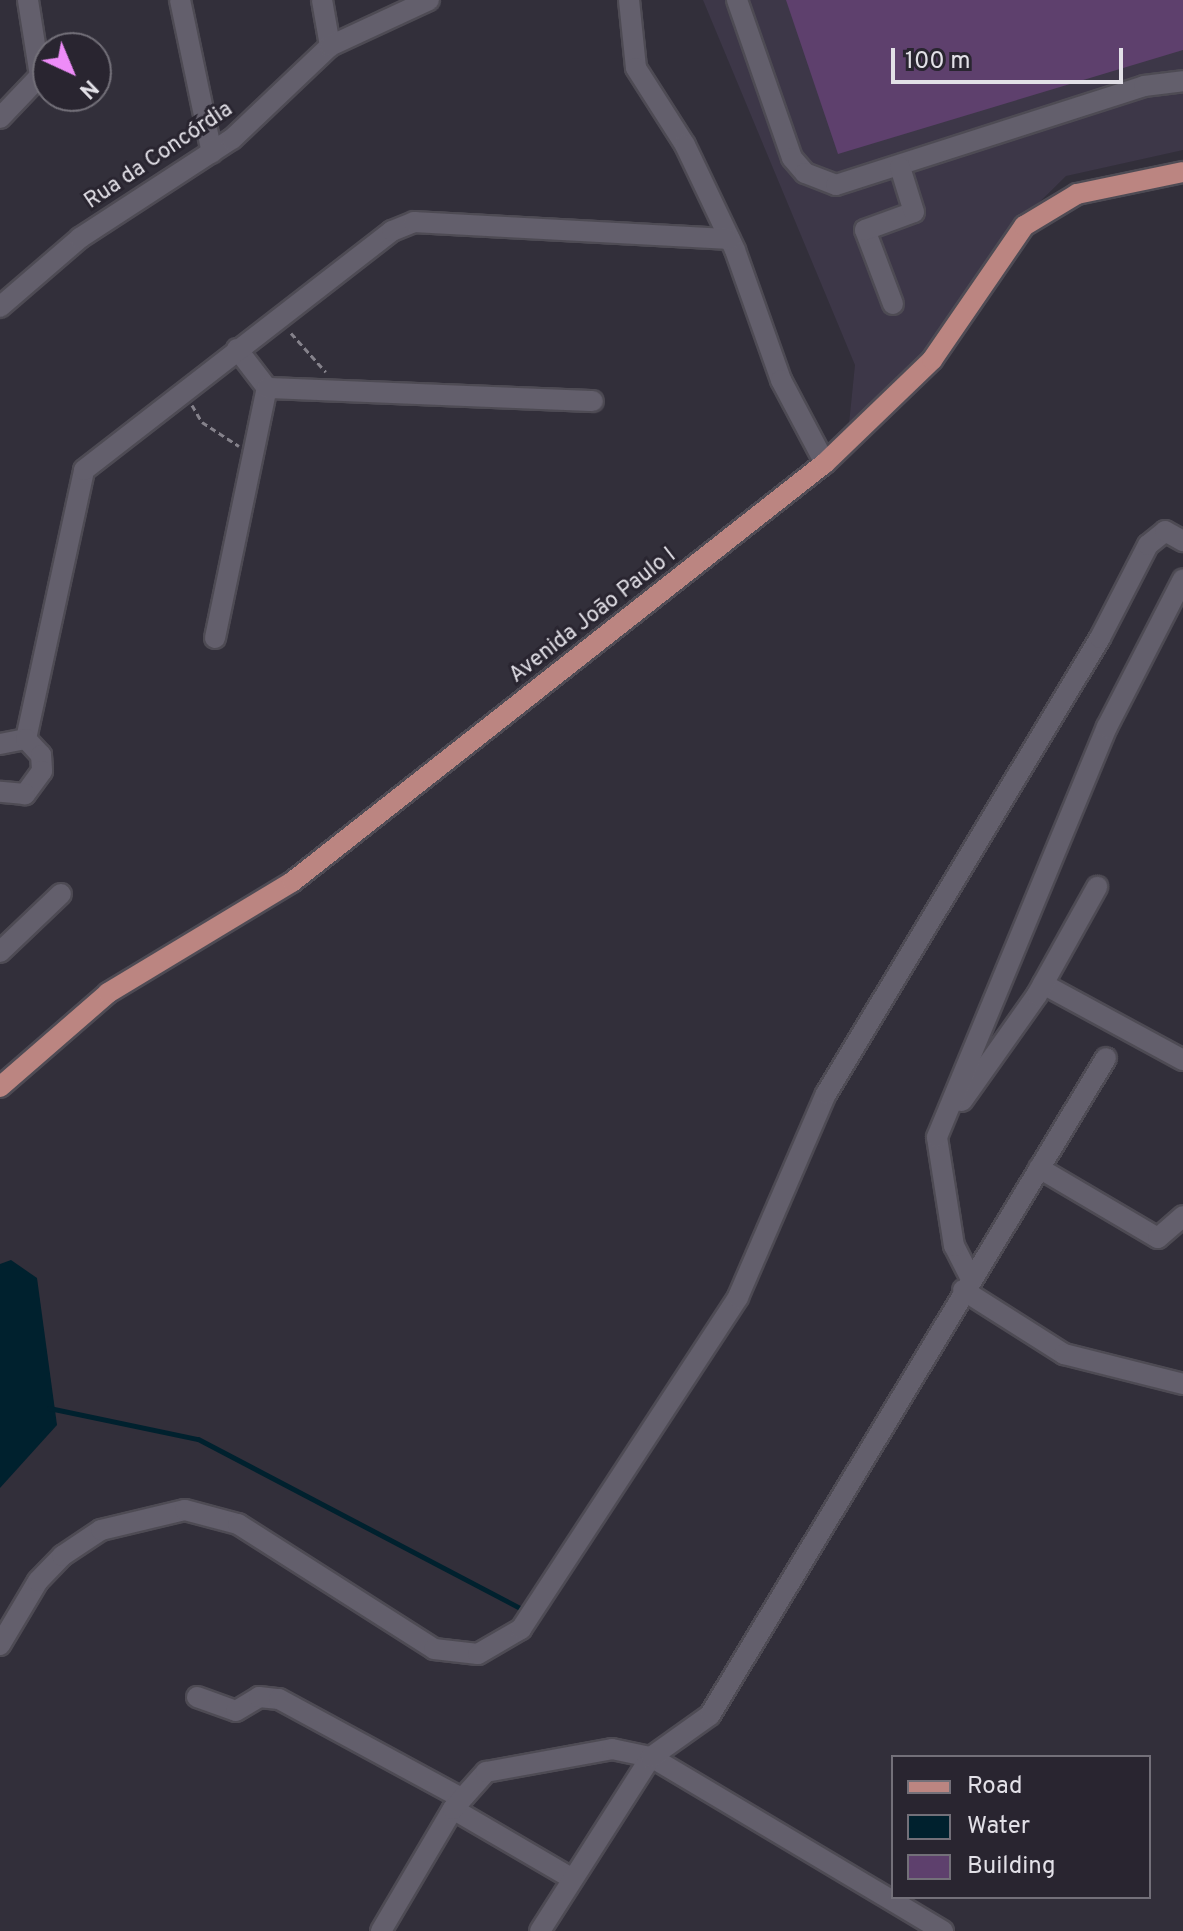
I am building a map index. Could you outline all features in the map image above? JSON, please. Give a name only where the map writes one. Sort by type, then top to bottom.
[{"type":"main road","name":"Avenida João Paulo I","points":[[0,1087],[108,993],[292,882],[825,463],[924,369],[1024,226],[1077,194],[1183,172]]},
{"type":"street","points":[[0,118],[40,76],[28,0]]},
{"type":"street","points":[[180,0],[212,153]]},
{"type":"street","points":[[322,0],[330,46]]},
{"type":"street","name":"Rua da Concórdia","points":[[0,307],[80,238],[212,153],[330,46],[429,0]]},
{"type":"street","points":[[629,0],[636,68],[685,145],[730,239],[781,380],[825,463]]},
{"type":"street","points":[[737,0],[784,138],[805,173],[836,185],[900,167],[1144,86],[1183,81]]},
{"type":"street","points":[[893,304],[865,230],[914,212],[900,167]]},
{"type":"street","points":[[26,739],[84,470],[278,318],[414,222],[730,239]]},
{"type":"street","points":[[237,349],[267,388]]},
{"type":"street","points":[[267,388],[593,401]]},
{"type":"street","points":[[215,638],[267,388]]},
{"type":"street","points":[[0,1645],[38,1581],[62,1556],[101,1530],[185,1510],[238,1524],[434,1649],[478,1654],[521,1629],[738,1297],[826,1094],[1100,638],[1148,545],[1165,531],[1183,541]]},
{"type":"street","points":[[1183,579],[1107,727],[937,1137],[954,1246],[966,1283],[1064,1354],[1183,1384]]},
{"type":"street","points":[[0,744],[26,739]]},
{"type":"street","points":[[0,792],[12,797],[35,785],[41,755],[26,739]]},
{"type":"street","points":[[937,1137],[1043,984],[1097,887]]},
{"type":"street","points":[[0,952],[61,894]]},
{"type":"street","points":[[1043,984],[1183,1060]]},
{"type":"street","points":[[540,1931],[651,1757],[710,1715],[966,1283],[1106,1058]]},
{"type":"street","points":[[1039,1168],[1158,1238],[1183,1216]]},
{"type":"street","points":[[197,1697],[222,1710],[236,1711],[259,1697],[300,1707],[571,1878]]},
{"type":"street","points":[[381,1931],[457,1804],[486,1772],[537,1758],[612,1749],[651,1757],[943,1931]]},
{"type":"path","points":[[278,318],[335,390]]},
{"type":"path","points":[[185,391],[202,422],[229,444],[253,449]]},
{"type":"shaded area","points":[[703,0],[1183,0],[1183,150],[1066,176],[998,243],[926,355],[890,395],[849,424],[855,365]]},
{"type":"water","points":[[11,1260],[37,1278],[57,1425],[0,1488],[0,1264]]},
{"type":"building","points":[[786,0],[1183,0],[1183,50],[838,154]]},
{"type":"waterway","points":[[49,1408],[198,1439],[522,1609]]}]
